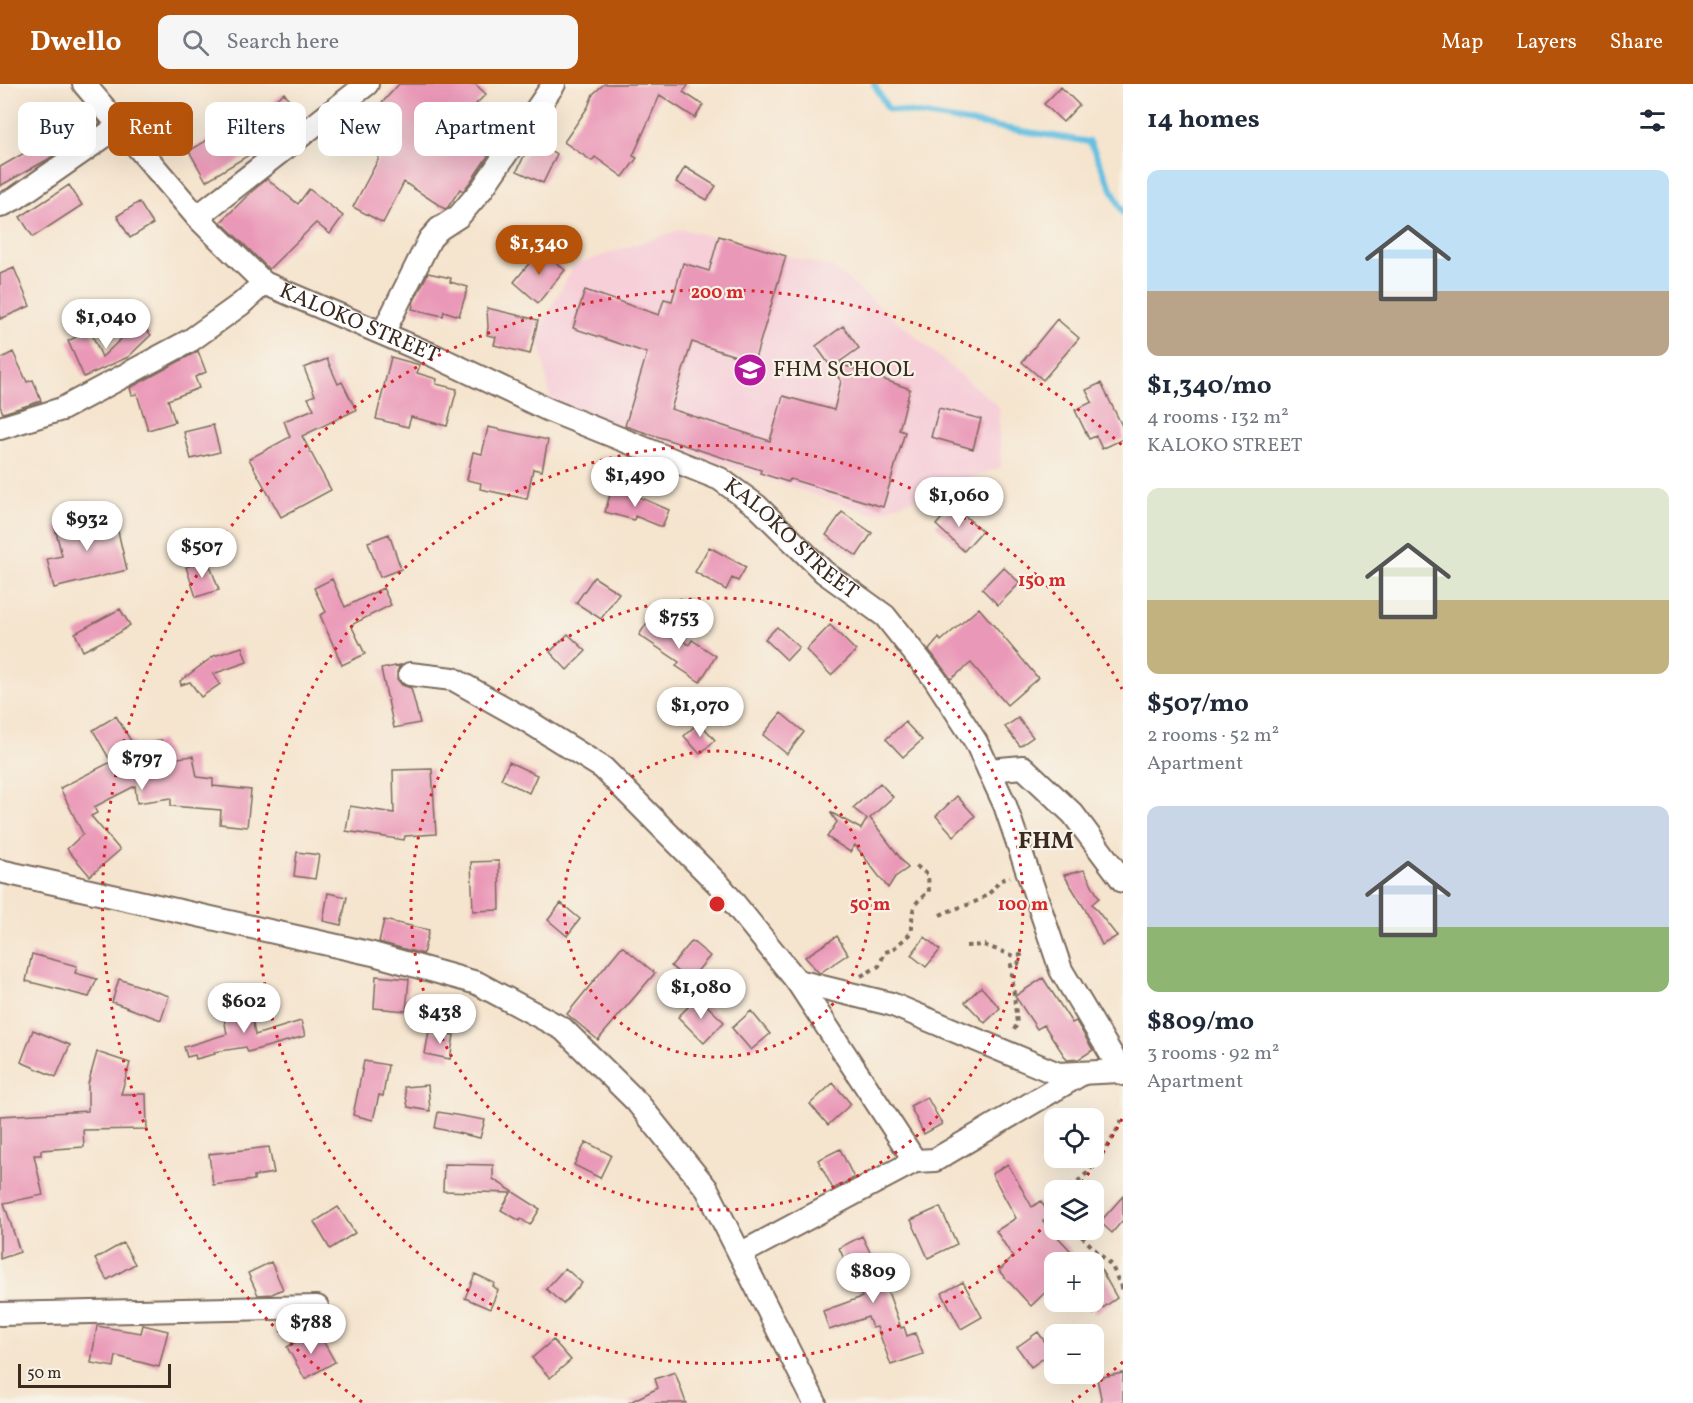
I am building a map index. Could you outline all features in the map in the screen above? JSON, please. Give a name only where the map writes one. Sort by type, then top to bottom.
[{"type":"street","name":"KALOKO STREET","points":[[84,84],[108,113]]},
{"type":"street","points":[[197,217],[367,84]]},
{"type":"street","points":[[383,333],[430,239],[439,229],[459,216],[482,189],[554,84]]},
{"type":"street","points":[[0,206],[16,198],[108,134]]},
{"type":"street","name":"KALOKO STREET","points":[[145,156],[197,217],[264,283],[435,356],[549,410],[720,479],[757,506],[824,572],[885,616],[935,679],[976,742],[1005,804],[1061,970],[1121,1073]]},
{"type":"street","points":[[0,428],[62,409],[191,340],[241,304],[264,283]]},
{"type":"street","points":[[410,674],[453,678],[603,768],[721,887],[797,981],[915,1161]]},
{"type":"street","points":[[989,770],[1023,767],[1073,814],[1123,881]]},
{"type":"street","points":[[0,871],[373,954],[477,983],[563,1029],[637,1102],[708,1189],[815,1403]]},
{"type":"street","points":[[797,981],[891,1004],[1058,1074],[1121,1073]]},
{"type":"street","points":[[740,1254],[915,1161],[935,1160],[1083,1073]]},
{"type":"street","points":[[0,1314],[317,1307]]},
{"type":"path","points":[[838,991],[850,975],[858,977],[879,966],[885,952],[892,950],[912,932],[913,907],[929,892],[928,875],[914,864]]},
{"type":"path","points":[[940,915],[956,908],[967,907],[993,891],[999,880],[1027,870]]},
{"type":"path","points":[[966,946],[984,945],[1014,956],[1021,955],[1018,964],[1011,965],[1017,1024],[1010,1039],[1008,1053]]},
{"type":"path","points":[[1079,1180],[1103,1154],[1114,1138],[1123,1117]]},
{"type":"path","points":[[1085,1240],[1112,1266],[1123,1292]]},
{"type":"shaded area","name":"FHM SCHOOL","points":[[682,229],[834,268],[999,407],[1001,467],[873,514],[552,407],[538,332],[574,265]]},
{"type":"building","points":[[399,84],[475,84],[486,94],[478,102],[414,102],[414,156],[488,156],[463,191],[460,189],[445,209],[404,182],[383,223],[353,207],[379,158],[377,156],[402,156],[402,102],[383,102]]},
{"type":"building","points":[[604,84],[689,84],[683,92],[703,105],[695,118],[660,95],[633,156],[637,158],[623,177],[595,157],[592,161],[564,142],[588,107],[593,94]]},
{"type":"building","points":[[1061,87],[1079,105],[1063,122],[1044,104]]},
{"type":"building","points":[[284,93],[291,102],[272,102]]},
{"type":"building","points":[[205,141],[205,156],[247,156],[206,181],[192,156],[193,149]]},
{"type":"building","points":[[19,156],[52,156],[0,186],[0,167]]},
{"type":"building","points":[[524,156],[556,156],[543,183],[517,171]]},
{"type":"building","points":[[685,167],[716,186],[707,200],[676,182]]},
{"type":"building","points":[[267,179],[298,204],[309,189],[343,216],[330,234],[316,223],[269,269],[221,222]]},
{"type":"building","points":[[69,185],[82,205],[33,237],[20,217]]},
{"type":"building","points":[[139,202],[153,224],[130,238],[117,216]]},
{"type":"building","points":[[719,236],[786,256],[754,362],[692,342],[671,409],[770,441],[783,396],[834,410],[841,381],[816,346],[843,326],[859,348],[838,363],[910,389],[899,430],[905,432],[883,507],[790,479],[788,482],[760,473],[761,470],[625,426],[647,353],[573,328],[585,290],[659,315],[664,299],[672,301],[683,263],[709,271]]},
{"type":"building","points":[[540,250],[565,270],[538,303],[514,282]]},
{"type":"building","points":[[14,268],[30,306],[0,319],[0,274]]},
{"type":"building","points":[[428,273],[451,278],[450,282],[468,287],[459,316],[444,311],[443,316],[412,309]]},
{"type":"building","points":[[487,308],[538,320],[530,354],[494,345],[496,337],[487,335]]},
{"type":"building","points":[[1057,319],[1079,338],[1043,380],[1022,362]]},
{"type":"building","points":[[139,322],[151,335],[128,357],[84,377],[68,341],[90,330],[102,357]]},
{"type":"building","points":[[198,351],[206,372],[195,377],[199,388],[168,400],[175,422],[148,430],[137,394],[132,395],[130,388]]},
{"type":"building","points":[[13,352],[27,382],[33,380],[41,401],[3,413],[0,406],[0,359]]},
{"type":"building","points":[[391,357],[420,365],[417,373],[437,379],[436,384],[457,389],[447,426],[411,417],[408,427],[376,419]]},
{"type":"building","points":[[327,359],[338,384],[342,382],[356,410],[302,436],[331,490],[281,517],[249,459],[290,437],[284,421],[314,409],[308,398],[315,395],[304,368]]},
{"type":"building","points":[[1101,383],[1123,428],[1123,439],[1102,449],[1096,436],[1089,439],[1075,410],[1092,402],[1086,390]]},
{"type":"building","points":[[939,408],[981,419],[973,449],[931,437]]},
{"type":"building","points":[[213,425],[220,452],[191,459],[184,432]]},
{"type":"building","points":[[488,427],[548,440],[542,471],[533,469],[527,499],[480,489],[481,483],[467,480],[473,452],[482,454]]},
{"type":"building","points":[[612,488],[640,495],[639,497],[669,510],[662,527],[635,516],[634,520],[605,512]]},
{"type":"building","points":[[953,505],[982,531],[964,551],[936,525]]},
{"type":"building","points":[[842,512],[872,533],[857,556],[826,535]]},
{"type":"building","points":[[114,514],[127,570],[54,588],[47,559],[62,556],[55,528]]},
{"type":"building","points":[[389,534],[401,569],[380,577],[368,542]]},
{"type":"building","points":[[709,547],[746,567],[738,581],[732,578],[726,590],[695,572]]},
{"type":"building","points":[[208,560],[219,590],[196,597],[186,567]]},
{"type":"building","points":[[1003,567],[1020,583],[998,605],[982,589]]},
{"type":"building","points":[[594,577],[619,593],[601,619],[576,603]]},
{"type":"building","points":[[332,579],[345,607],[383,588],[391,605],[351,625],[365,654],[342,665],[320,615],[326,612],[314,588]]},
{"type":"building","points":[[979,608],[1038,678],[1007,705],[971,663],[951,679],[929,650],[939,638],[941,641]]},
{"type":"building","points":[[120,609],[130,625],[83,651],[75,633]]},
{"type":"building","points":[[650,618],[689,645],[692,640],[716,656],[700,682],[676,666],[679,662],[639,635]]},
{"type":"building","points":[[830,625],[856,651],[831,675],[806,650]]},
{"type":"building","points":[[777,627],[799,647],[787,660],[765,639]]},
{"type":"building","points":[[568,634],[586,651],[567,670],[550,652]]},
{"type":"building","points":[[242,647],[247,662],[213,674],[220,684],[201,697],[190,682],[181,685],[180,681],[214,656]]},
{"type":"building","points":[[400,665],[397,679],[402,685],[411,688],[420,723],[394,728],[381,669]]},
{"type":"building","points":[[781,713],[804,732],[787,754],[763,735]]},
{"type":"building","points":[[116,716],[134,746],[127,751],[128,753],[161,740],[170,759],[193,756],[197,777],[213,779],[213,786],[251,790],[247,827],[220,824],[221,810],[171,806],[171,798],[137,803],[135,786],[94,807],[97,813],[91,816],[120,850],[90,876],[67,849],[83,834],[60,788],[111,762],[93,730]]},
{"type":"building","points":[[1018,718],[1033,737],[1020,746],[1005,727]]},
{"type":"building","points":[[699,722],[715,740],[700,754],[684,736]]},
{"type":"building","points":[[905,722],[922,740],[903,757],[886,739]]},
{"type":"building","points":[[509,762],[537,775],[529,793],[501,779]]},
{"type":"building","points":[[432,769],[436,834],[405,836],[404,840],[346,831],[350,806],[394,813],[393,770]]},
{"type":"building","points":[[880,783],[893,797],[870,818],[908,868],[895,877],[888,888],[855,845],[850,852],[827,837],[837,822],[830,812],[861,829],[867,819],[853,808]]},
{"type":"building","points":[[957,796],[975,816],[954,836],[936,816]]},
{"type":"building","points":[[297,852],[319,855],[315,879],[294,876]]},
{"type":"building","points":[[499,861],[500,910],[473,911],[471,862]]},
{"type":"building","points":[[1084,870],[1099,898],[1092,904],[1117,936],[1102,945],[1085,909],[1064,875]]},
{"type":"building","points":[[328,893],[347,897],[341,925],[323,921]]},
{"type":"building","points":[[561,903],[580,919],[567,936],[548,920]]},
{"type":"building","points":[[384,920],[429,930],[423,954],[379,942]]},
{"type":"building","points":[[837,936],[848,954],[820,973],[805,957]]},
{"type":"building","points":[[925,937],[940,950],[926,967],[911,955]]},
{"type":"building","points":[[692,941],[710,956],[689,981],[671,966]]},
{"type":"building","points":[[622,946],[655,973],[598,1040],[567,1014]]},
{"type":"building","points":[[32,954],[77,966],[75,973],[97,979],[89,997],[26,981]]},
{"type":"building","points":[[376,976],[409,979],[406,1011],[374,1008]]},
{"type":"building","points":[[1043,978],[1072,1023],[1076,1021],[1093,1050],[1079,1059],[1067,1060],[1044,1025],[1037,1029],[1015,996]]},
{"type":"building","points":[[119,979],[169,996],[161,1020],[112,1002]]},
{"type":"building","points":[[981,987],[1000,1008],[985,1023],[965,1002]]},
{"type":"building","points":[[698,997],[724,1022],[704,1043],[678,1017]]},
{"type":"building","points":[[250,1003],[255,1035],[301,1021],[305,1036],[248,1052],[246,1047],[214,1052],[215,1054],[196,1059],[195,1055],[187,1057],[184,1047],[227,1034],[222,1007]]},
{"type":"building","points":[[751,1011],[770,1034],[751,1050],[732,1028]]},
{"type":"building","points":[[33,1030],[70,1045],[56,1077],[21,1062]]},
{"type":"building","points":[[429,1031],[454,1035],[450,1059],[425,1054]]},
{"type":"building","points":[[97,1052],[130,1063],[121,1094],[146,1094],[147,1129],[83,1130],[84,1147],[41,1150],[41,1155],[34,1155],[43,1195],[4,1203],[20,1252],[0,1259],[0,1116],[88,1111],[88,1084]]},
{"type":"building","points":[[364,1061],[388,1065],[383,1096],[379,1095],[373,1120],[353,1115]]},
{"type":"building","points":[[833,1083],[851,1104],[828,1125],[810,1104]]},
{"type":"building","points":[[428,1085],[430,1111],[408,1107],[404,1087]]},
{"type":"building","points":[[927,1097],[942,1124],[924,1134],[910,1106]]},
{"type":"building","points":[[438,1112],[485,1120],[480,1138],[435,1128]]},
{"type":"building","points":[[586,1142],[611,1155],[600,1178],[574,1165]]},
{"type":"building","points":[[269,1147],[274,1173],[254,1176],[254,1180],[213,1185],[209,1154]]},
{"type":"building","points":[[840,1149],[854,1178],[833,1189],[818,1160]]},
{"type":"building","points":[[444,1164],[493,1165],[493,1179],[540,1209],[530,1225],[501,1210],[511,1193],[443,1191]]},
{"type":"building","points":[[1008,1164],[1032,1207],[1041,1201],[1044,1206],[1044,1240],[1061,1240],[1072,1252],[1044,1252],[1044,1294],[1031,1306],[999,1271],[1013,1257],[996,1231],[1016,1218],[992,1174]]},
{"type":"building","points":[[1123,1196],[1123,1220],[1112,1233],[1104,1226],[1104,1217]]},
{"type":"building","points":[[338,1207],[355,1233],[330,1249],[314,1222]]},
{"type":"building","points":[[940,1207],[957,1244],[928,1258],[911,1220]]},
{"type":"building","points":[[862,1236],[872,1256],[875,1255],[901,1328],[904,1327],[907,1336],[915,1333],[923,1354],[891,1365],[877,1327],[872,1328],[868,1317],[829,1330],[823,1311],[862,1297],[839,1248]]},
{"type":"building","points":[[123,1243],[135,1264],[107,1280],[95,1259]]},
{"type":"building","points":[[271,1262],[283,1289],[272,1294],[258,1295],[248,1273]]},
{"type":"building","points":[[565,1268],[582,1283],[563,1304],[546,1289]]},
{"type":"building","points":[[475,1274],[494,1283],[493,1286],[498,1290],[490,1309],[465,1298]]},
{"type":"building","points":[[1104,1275],[1117,1298],[1104,1307]]},
{"type":"building","points":[[963,1282],[982,1317],[961,1329],[942,1293]]},
{"type":"building","points":[[143,1325],[168,1331],[159,1367],[116,1356],[114,1367],[91,1363],[97,1326],[141,1333]]},
{"type":"building","points":[[317,1330],[335,1362],[305,1379],[287,1347]]},
{"type":"building","points":[[1038,1332],[1044,1341],[1044,1358],[1031,1367],[1017,1347]]},
{"type":"building","points":[[553,1340],[571,1360],[550,1378],[532,1358]]},
{"type":"building","points":[[675,1372],[686,1403],[628,1403],[658,1388],[655,1379]]},
{"type":"building","points":[[1123,1373],[1123,1403],[1102,1403],[1098,1384],[1104,1384],[1104,1377]]},
{"type":"waterway","points":[[874,84],[888,109],[1090,142],[1123,213]]},
{"type":"place","name":"FHM SCHOOL","points":[[750,370]]},
{"type":"district","name":"FHM","points":[[1046,842]]}]
